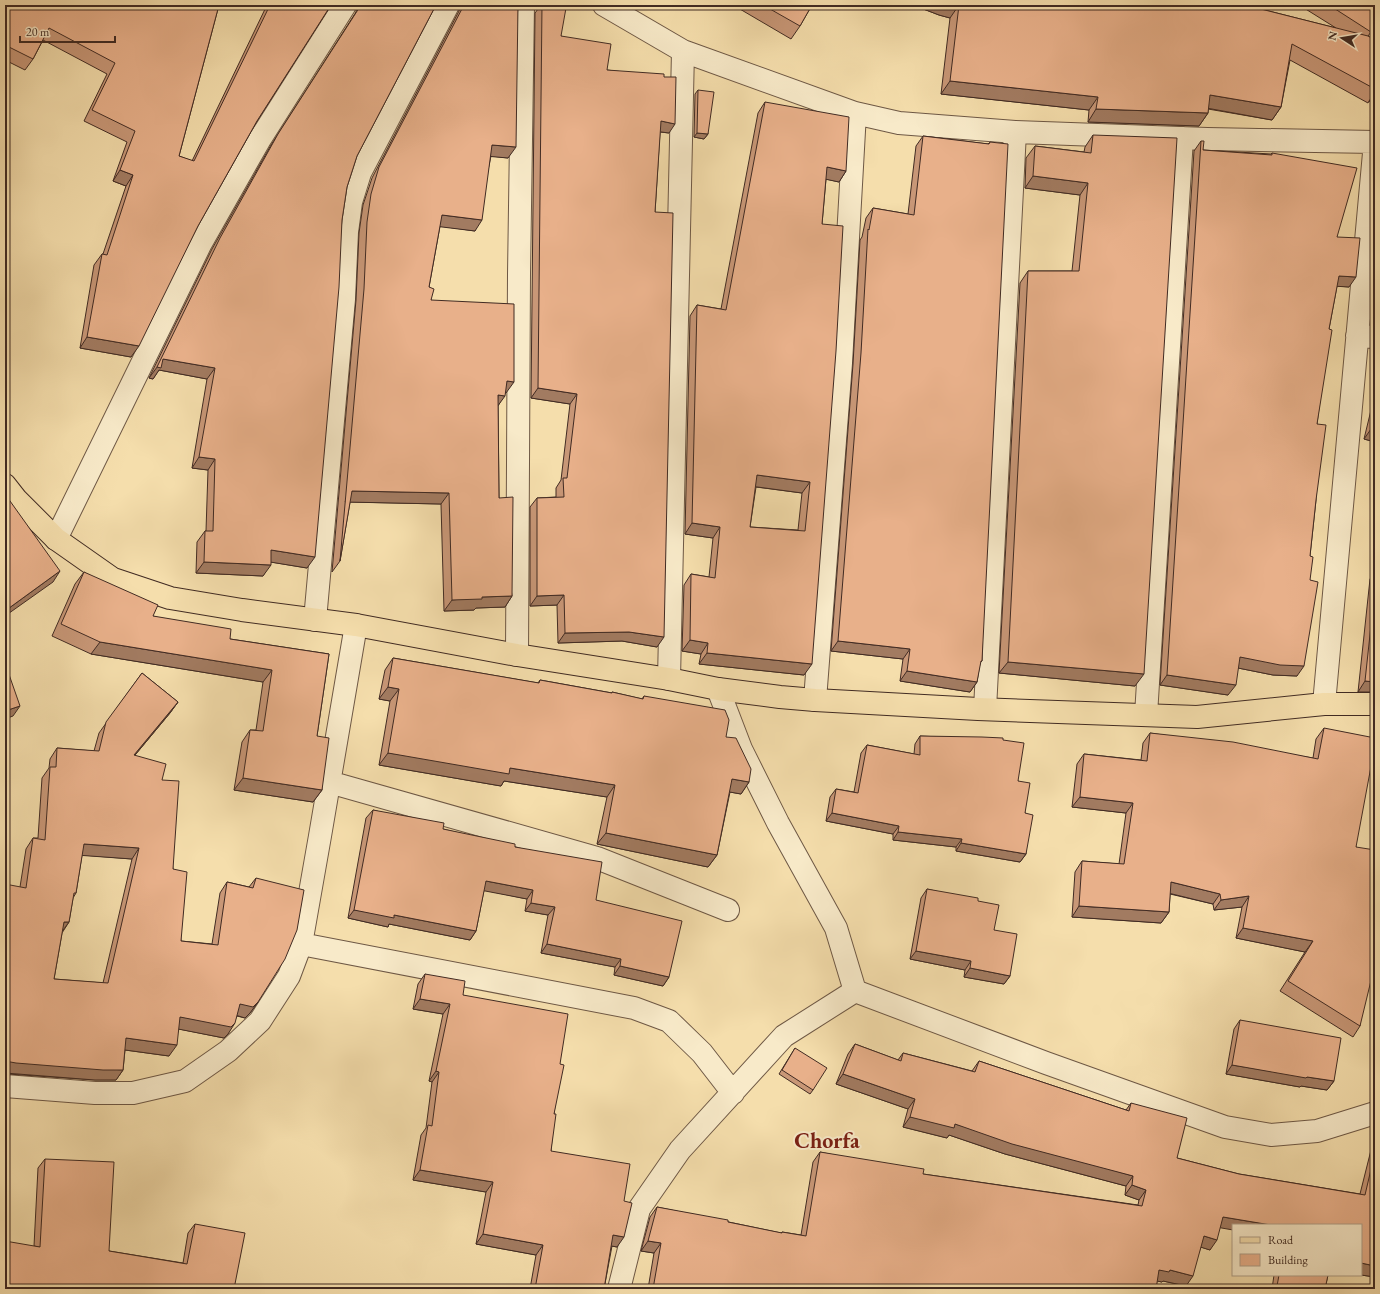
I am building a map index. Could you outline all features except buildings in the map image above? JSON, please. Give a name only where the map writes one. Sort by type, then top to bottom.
[{"type":"main road","points":[[5,485],[56,539],[113,579],[170,598],[242,610],[356,625],[518,655],[669,679],[718,689],[815,700],[985,709],[1197,717],[1324,704],[1375,704]]},
{"type":"street","points":[[56,539],[201,243],[260,139],[345,5]]},
{"type":"street","points":[[315,620],[344,299],[350,202],[360,173],[448,5]]},
{"type":"street","points":[[518,655],[519,274],[524,5]]},
{"type":"street","points":[[604,5],[630,12],[683,51],[855,113],[899,123],[1015,132],[1182,138],[1375,142],[1366,336],[1324,704]]},
{"type":"street","points":[[669,679],[683,51]]},
{"type":"street","points":[[815,700],[841,364],[855,113]]},
{"type":"street","points":[[985,709],[1015,132]]},
{"type":"street","points":[[1146,714],[1182,138]]},
{"type":"street","points":[[5,1086],[95,1093],[133,1093],[185,1081],[228,1051],[260,1021],[289,976],[301,944],[356,625]]},
{"type":"street","points":[[718,689],[741,749],[778,822],[836,928],[855,992]]},
{"type":"street","points":[[329,782],[597,858],[728,910]]},
{"type":"street","points":[[301,944],[634,1008],[669,1021],[702,1053],[733,1093]]},
{"type":"street","points":[[619,1289],[639,1209],[680,1150],[784,1036],[855,992]]},
{"type":"street","points":[[855,992],[1046,1063],[1225,1127],[1271,1135],[1317,1131],[1375,1113]]},
{"type":"district","name":"Chorfa","points":[[827,1140]]}]
